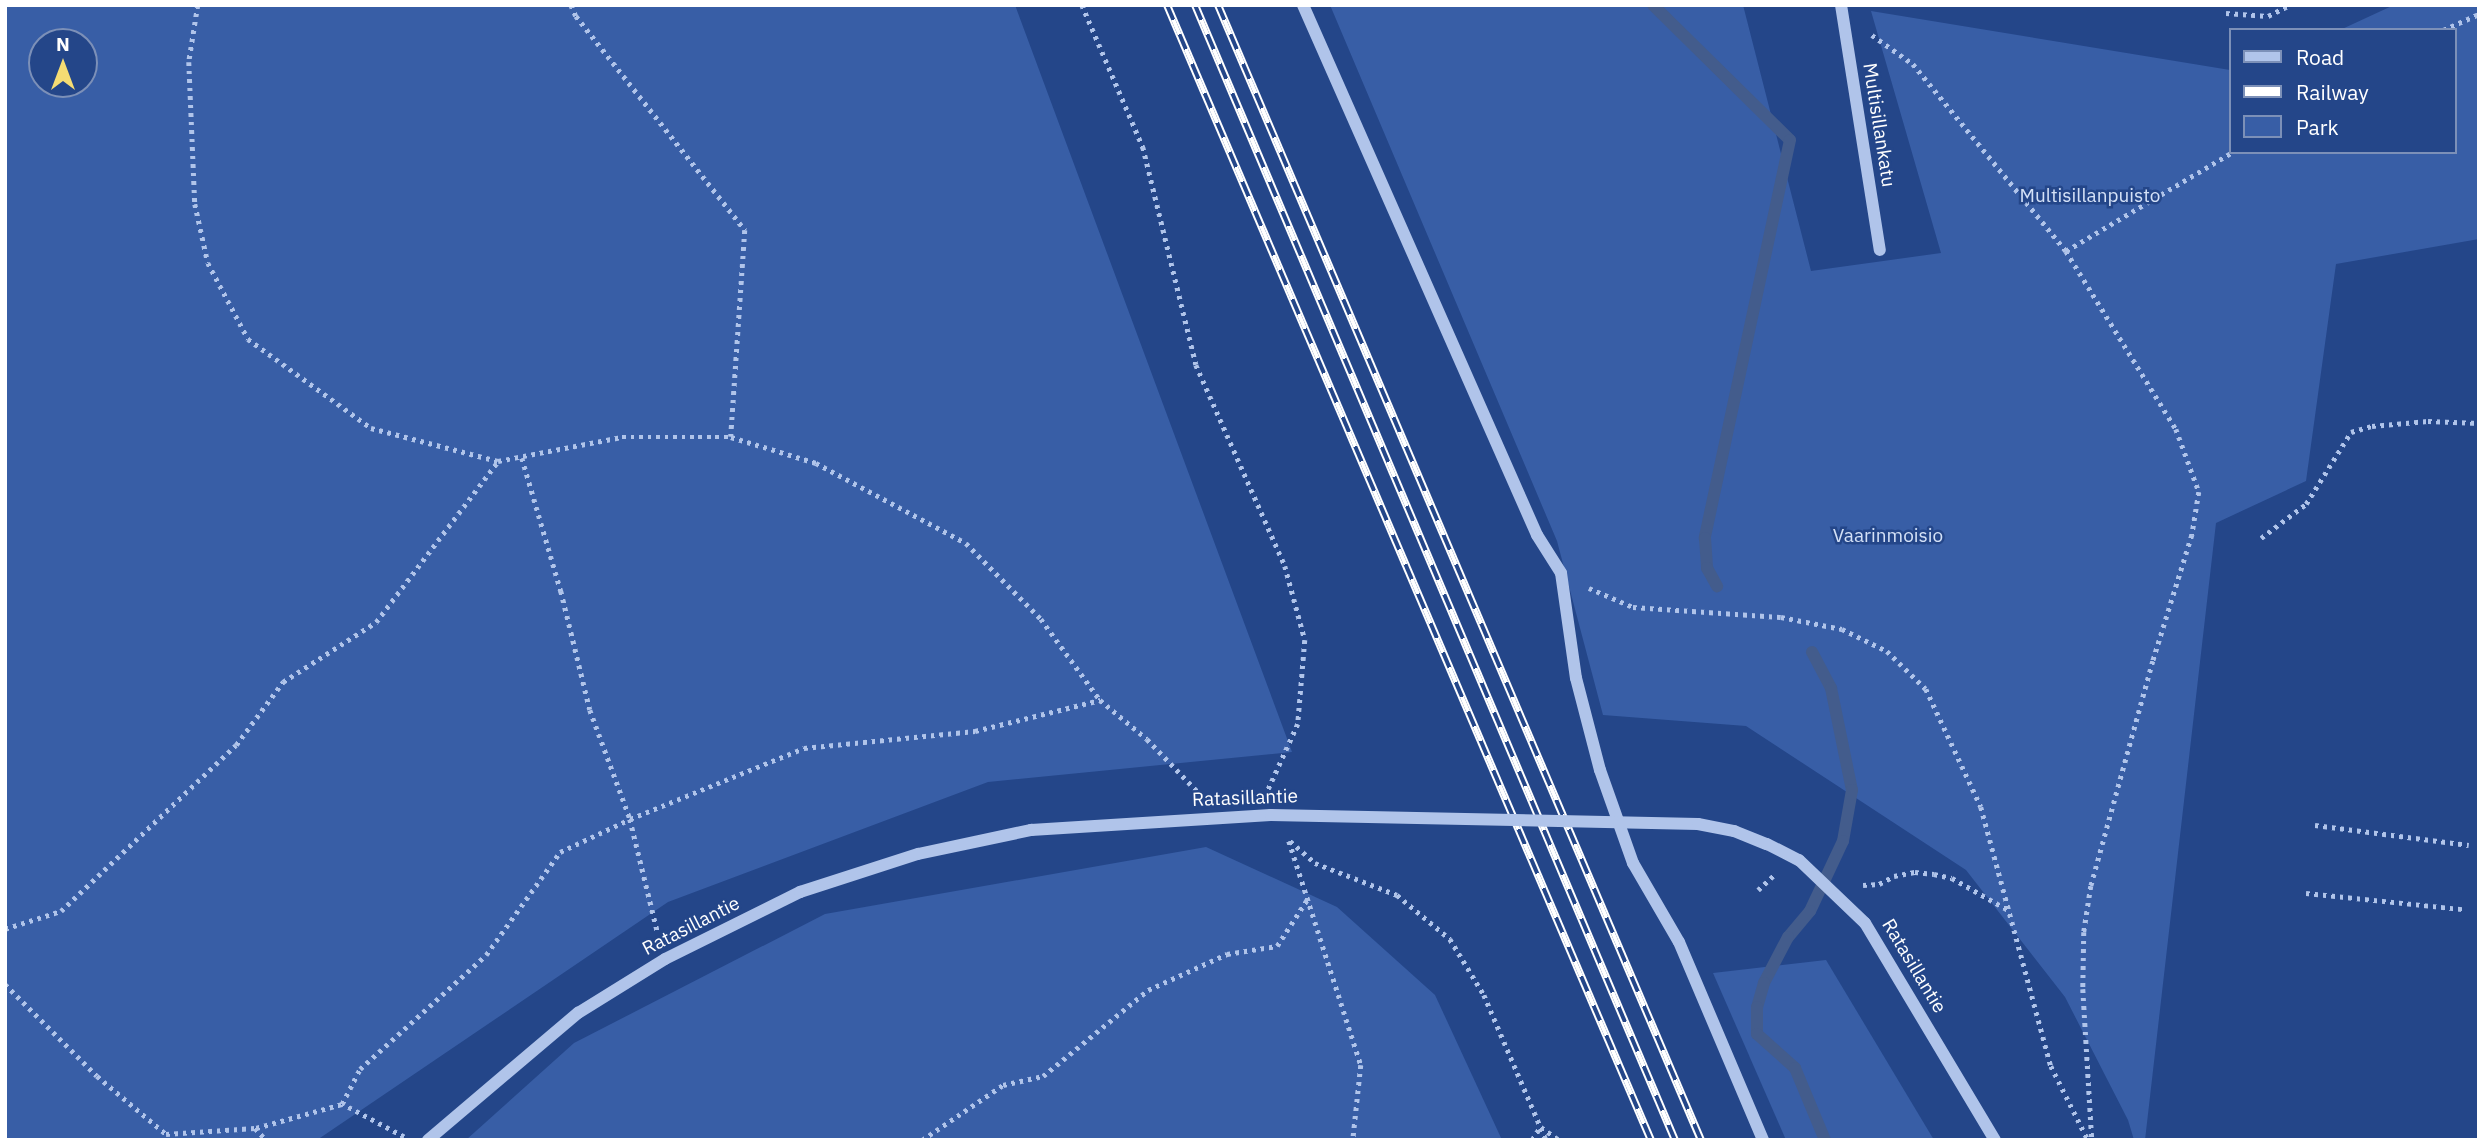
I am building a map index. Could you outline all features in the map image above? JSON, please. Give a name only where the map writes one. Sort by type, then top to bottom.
[{"type":"street","points":[[1303,5],[1537,535],[1561,573],[1576,678],[1600,770],[1633,863],[1679,942],[1763,1140]]},
{"type":"street","name":"Multisillankatu","points":[[1842,10],[1880,250]]},
{"type":"street","name":"Ratasillantie","points":[[428,1140],[578,1013],[665,959],[800,892],[918,855],[1031,830],[1270,815],[1698,824],[1734,831],[1767,844],[1799,860],[1866,923],[1995,1140]]},
{"type":"path","points":[[198,5],[189,62],[195,204],[208,263],[248,339],[370,428],[498,461],[622,437],[731,437],[816,463],[966,543],[1041,619],[1100,699],[1147,739],[1223,817]]},
{"type":"path","points":[[571,5],[576,16],[745,230],[731,437]]},
{"type":"path","points":[[1082,5],[1143,147],[1196,365],[1285,566],[1305,640],[1298,724],[1269,783],[1270,815],[1289,841],[1315,863],[1397,895],[1450,939],[1484,995],[1546,1140]]},
{"type":"path","points":[[2226,13],[2268,16],[2290,5]]},
{"type":"path","points":[[1842,10],[1913,64],[2066,251],[2176,429],[2199,492],[2192,535],[2152,661],[2091,886],[2084,932],[2083,989],[2090,1140]]},
{"type":"path","points":[[2448,28],[2479,14]]},
{"type":"path","points":[[2066,251],[2230,154]]},
{"type":"path","points":[[2261,537],[2305,504],[2351,432],[2372,426],[2428,421],[2479,423]]},
{"type":"path","points":[[522,458],[561,591],[590,710],[629,819],[665,959]]},
{"type":"path","points":[[5,929],[61,911],[236,745],[283,682],[376,622],[498,461]]},
{"type":"path","points":[[1561,573],[1633,607],[1781,617],[1842,629],[1886,651],[1926,689],[1981,807],[2051,1066],[2090,1140]]},
{"type":"path","points":[[342,1104],[360,1069],[486,955],[560,852],[629,819],[804,748],[975,731],[1100,699]]},
{"type":"path","points":[[2315,825],[2469,845]]},
{"type":"path","points":[[1289,841],[1361,1065],[1353,1140]]},
{"type":"path","points":[[1758,890],[1784,866]]},
{"type":"path","points":[[1856,886],[1879,884],[1895,876],[1915,872],[1934,874],[1952,878],[2008,910]]},
{"type":"path","points":[[2306,893],[2462,909]]},
{"type":"path","points":[[922,1140],[1003,1085],[1043,1076],[1148,990],[1227,954],[1277,946],[1308,898]]},
{"type":"path","points":[[5,984],[97,1076],[166,1137],[255,1128],[342,1104],[409,1140]]},
{"type":"path","points":[[1532,1140],[1540,1126]]},
{"type":"path","points":[[1540,1126],[1559,1140]]},
{"type":"path","points":[[255,1128],[266,1140]]},
{"type":"green space","points":[[5,5],[1015,5],[1292,752],[988,782],[668,902],[317,1140],[5,1140]]},
{"type":"green space","points":[[1330,5],[1743,5],[1811,271],[1941,253],[1871,11],[2228,70],[2228,154],[2456,154],[2456,28],[2344,28],[2394,5],[2479,5],[2479,239],[2336,264],[2306,481],[2216,523],[2145,1140],[2134,1140],[2128,1120],[2065,997],[1966,870],[1746,726],[1603,715],[1557,541]]},
{"type":"green space","points":[[1206,847],[1337,907],[1435,995],[1502,1140],[466,1140],[574,1043],[825,914]]},
{"type":"green space","points":[[1826,960],[1934,1140],[1786,1140],[1713,973]]},
{"type":"waterway","points":[[1653,5],[1790,140],[1705,538],[1707,568],[1717,586]]},
{"type":"waterway","points":[[1812,652],[1831,688],[1852,790],[1843,841],[1810,911],[1788,937],[1764,983],[1757,1007],[1757,1034],[1795,1068],[1825,1140]]},
{"type":"railway","points":[[1167,5],[1651,1140]]},
{"type":"railway","points":[[1195,5],[1675,1140]]},
{"type":"railway","points":[[1218,5],[1701,1140]]},
{"type":"park label","name":"Multisillanpuisto","points":[[2090,196]]},
{"type":"park label","name":"Vaarinmoisio","points":[[1888,536]]}]
